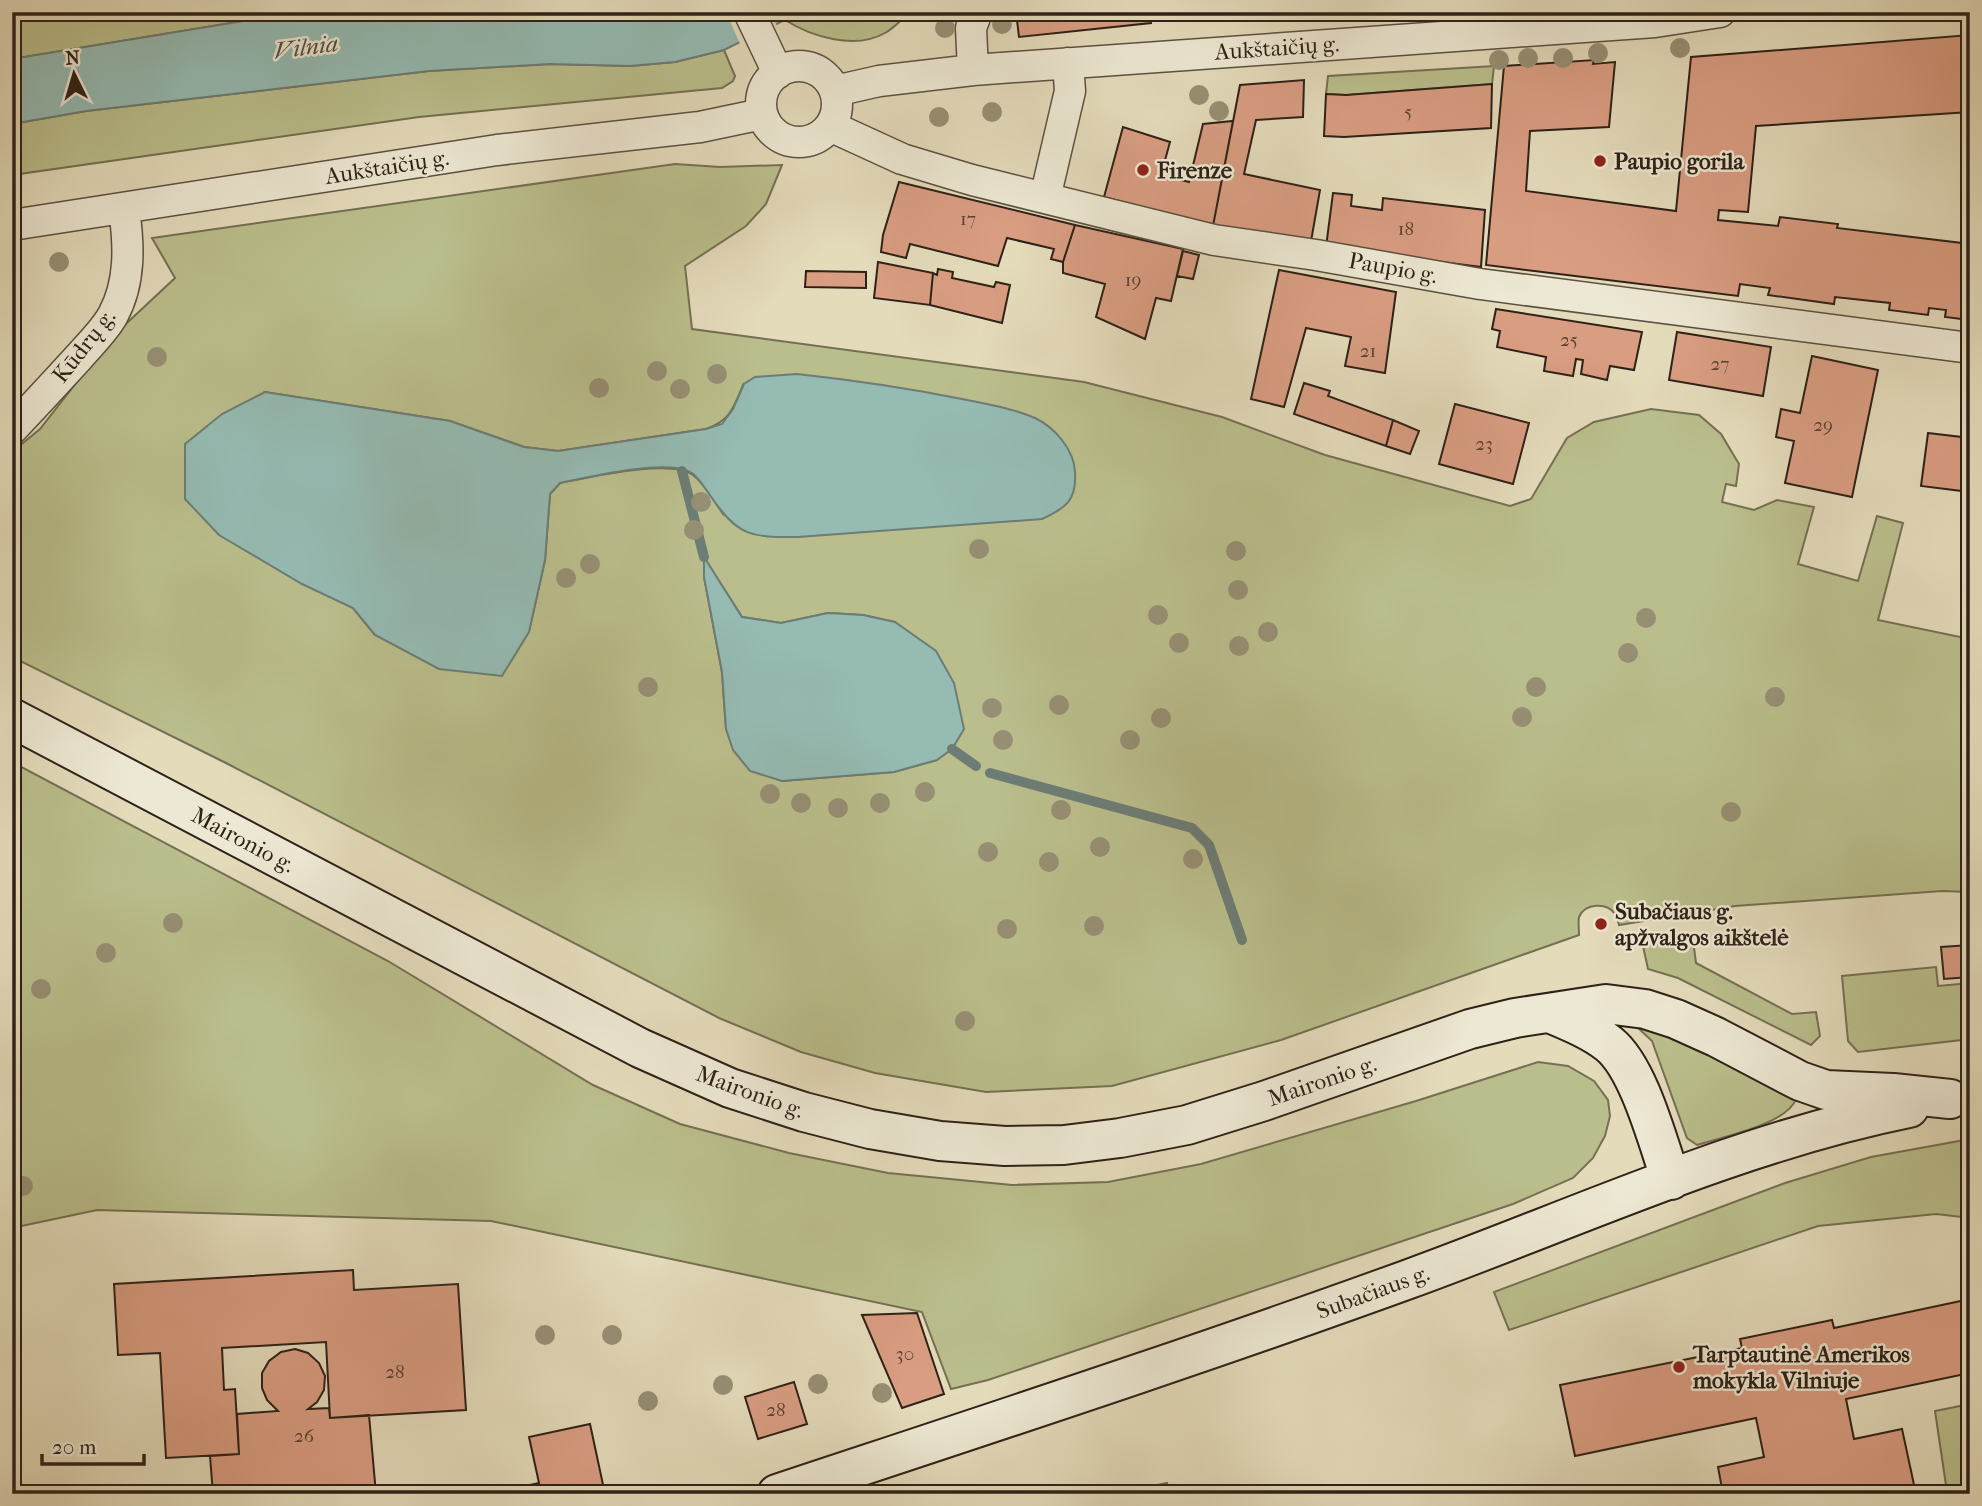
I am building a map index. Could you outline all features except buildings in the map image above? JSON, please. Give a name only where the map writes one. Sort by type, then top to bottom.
[{"type":"main road","name":"Maironio g.","points":[[12,718],[640,1048],[730,1088],[804,1112],[870,1129],[940,1141],[1005,1146],[1064,1145],[1120,1138],[1213,1117],[1470,1029],[1515,1018],[1606,1004],[1645,1009],[1676,1019],[1800,1081],[1826,1090],[1960,1098]]},
{"type":"main road","points":[[1552,1014],[1610,1044],[1626,1063],[1642,1096],[1671,1180]]},
{"type":"main road","name":"Subačiaus g.","points":[[777,1494],[1410,1279],[1671,1180],[1836,1125],[1960,1098]]},
{"type":"street","points":[[750,12],[778,72]]},
{"type":"street","points":[[974,70],[971,28],[977,12]]},
{"type":"street","name":"Aukštaičių g.","points":[[835,91],[879,81],[974,70],[1655,22],[1720,12]]},
{"type":"street","points":[[1045,198],[1070,91],[1068,63]]},
{"type":"street","points":[[797,66],[816,70],[830,82],[835,91],[838,103],[836,116],[822,135],[811,141],[799,143],[776,134],[762,114],[764,91],[769,81],[778,72],[797,66]]},
{"type":"street","name":"Aukštaičių g.","points":[[12,225],[497,150],[700,127],[762,114]]},
{"type":"street","name":"Paupio g.","points":[[830,126],[902,159],[971,180],[1214,240],[1480,284],[1970,348]]},
{"type":"street","name":"Kūdrų g.","points":[[12,429],[113,316],[122,292],[128,260],[129,241],[124,209]]},
{"type":"green space","points":[[12,12],[418,12],[243,21],[12,59]]},
{"type":"green space","points":[[801,12],[910,12],[885,33],[861,41],[847,41],[808,32],[785,20]]},
{"type":"green space","points":[[724,50],[735,76],[733,81],[722,88],[419,117],[12,175],[12,124],[86,111],[429,71],[550,64],[630,66],[675,62]]},
{"type":"green space","points":[[1494,66],[1492,84],[1346,95],[1326,94],[1328,76]]},
{"type":"green space","points":[[675,164],[720,167],[782,165],[766,204],[746,226],[685,266],[692,329],[1084,382],[1222,417],[1325,455],[1510,506],[1531,499],[1567,438],[1594,422],[1651,409],[1699,415],[1721,434],[1739,464],[1736,486],[1726,484],[1722,502],[1754,510],[1777,500],[1814,507],[1798,564],[1858,581],[1877,516],[1903,523],[1878,620],[1970,639],[1970,892],[1942,891],[1735,906],[1619,925],[1616,915],[1607,907],[1591,907],[1579,917],[1579,935],[1281,1040],[1112,1086],[986,1092],[875,1073],[801,1052],[719,1018],[226,763],[12,657],[12,452],[40,429],[113,336],[175,278],[152,238]],"holes":[[[744,383],[723,514],[702,483],[682,470],[667,468],[628,471],[560,483],[550,494],[545,560],[529,631],[375,635],[353,608],[265,392],[450,421],[524,447],[558,451],[706,429],[726,417]],[[705,559],[742,617],[781,623],[828,613],[863,615],[895,622],[937,760],[894,772],[782,781],[726,729],[722,672],[704,577]]]},
{"type":"green space","points":[[12,762],[388,961],[593,1085],[680,1124],[789,1153],[888,1173],[1012,1185],[1108,1182],[1201,1164],[1538,1062],[1568,1066],[1594,1081],[1608,1100],[1610,1116],[1605,1136],[1593,1158],[1573,1178],[1513,1204],[988,1380],[951,1389],[922,1312],[491,1221],[97,1210],[12,1228]]},
{"type":"green space","points":[[1693,940],[1696,963],[1792,1014],[1816,1012],[1820,1036],[1811,1045],[1678,978],[1648,969],[1643,946]]},
{"type":"green space","points":[[1936,967],[1938,986],[1970,983],[1970,1039],[1858,1052],[1848,1041],[1842,976]]},
{"type":"green space","points":[[1636,1026],[1652,1026],[1796,1099],[1790,1108],[1768,1122],[1697,1145],[1687,1138],[1652,1041]]},
{"type":"green space","points":[[1970,1139],[1970,1218],[1936,1214],[1818,1226],[1509,1330],[1494,1292],[1785,1183],[1871,1157]]},
{"type":"green space","points":[[1970,1404],[1970,1492],[1947,1492],[1935,1411]]},
{"type":"green space","points":[[1167,1483],[1169,1494],[1114,1494]]},
{"type":"water","name":"Vilnia","points":[[418,12],[801,12],[724,50],[675,62],[630,66],[550,64],[429,71],[86,111],[12,124],[12,59],[243,21]]},
{"type":"water","points":[[797,374],[941,395],[999,407],[1035,418],[1056,433],[1071,455],[1075,472],[1072,496],[1064,507],[1042,519],[782,537],[758,535],[739,528],[730,521],[695,475],[681,469],[665,467],[628,470],[560,483],[550,494],[545,560],[529,632],[502,676],[439,669],[375,635],[353,608],[302,584],[219,535],[185,499],[185,444],[222,414],[265,392],[450,421],[524,447],[558,451],[706,429],[722,424],[733,409],[744,384],[755,377]]},
{"type":"water","points":[[704,557],[742,617],[781,623],[828,613],[863,615],[895,622],[936,651],[954,683],[964,729],[952,749],[937,760],[894,772],[782,781],[750,771],[733,750],[726,729],[722,672],[704,577]]},
{"type":"pier","points":[[726,12],[770,12],[778,28],[741,46]]},
{"type":"waterway","points":[[682,471],[704,557]]},
{"type":"waterway","points":[[952,749],[976,766]]},
{"type":"waterway","points":[[990,773],[1192,828],[1209,845],[1242,940]]},
{"type":"place","name":"Paupio gorila","points":[[1600,161]]},
{"type":"place","name":"Firenze","points":[[1143,170]]},
{"type":"place","name":"Subačiaus g. apžvalgos aikštelė","points":[[1601,924]]},
{"type":"place","name":"Tarptautinė Amerikos mokykla Vilniuje","points":[[1679,1367]]}]
